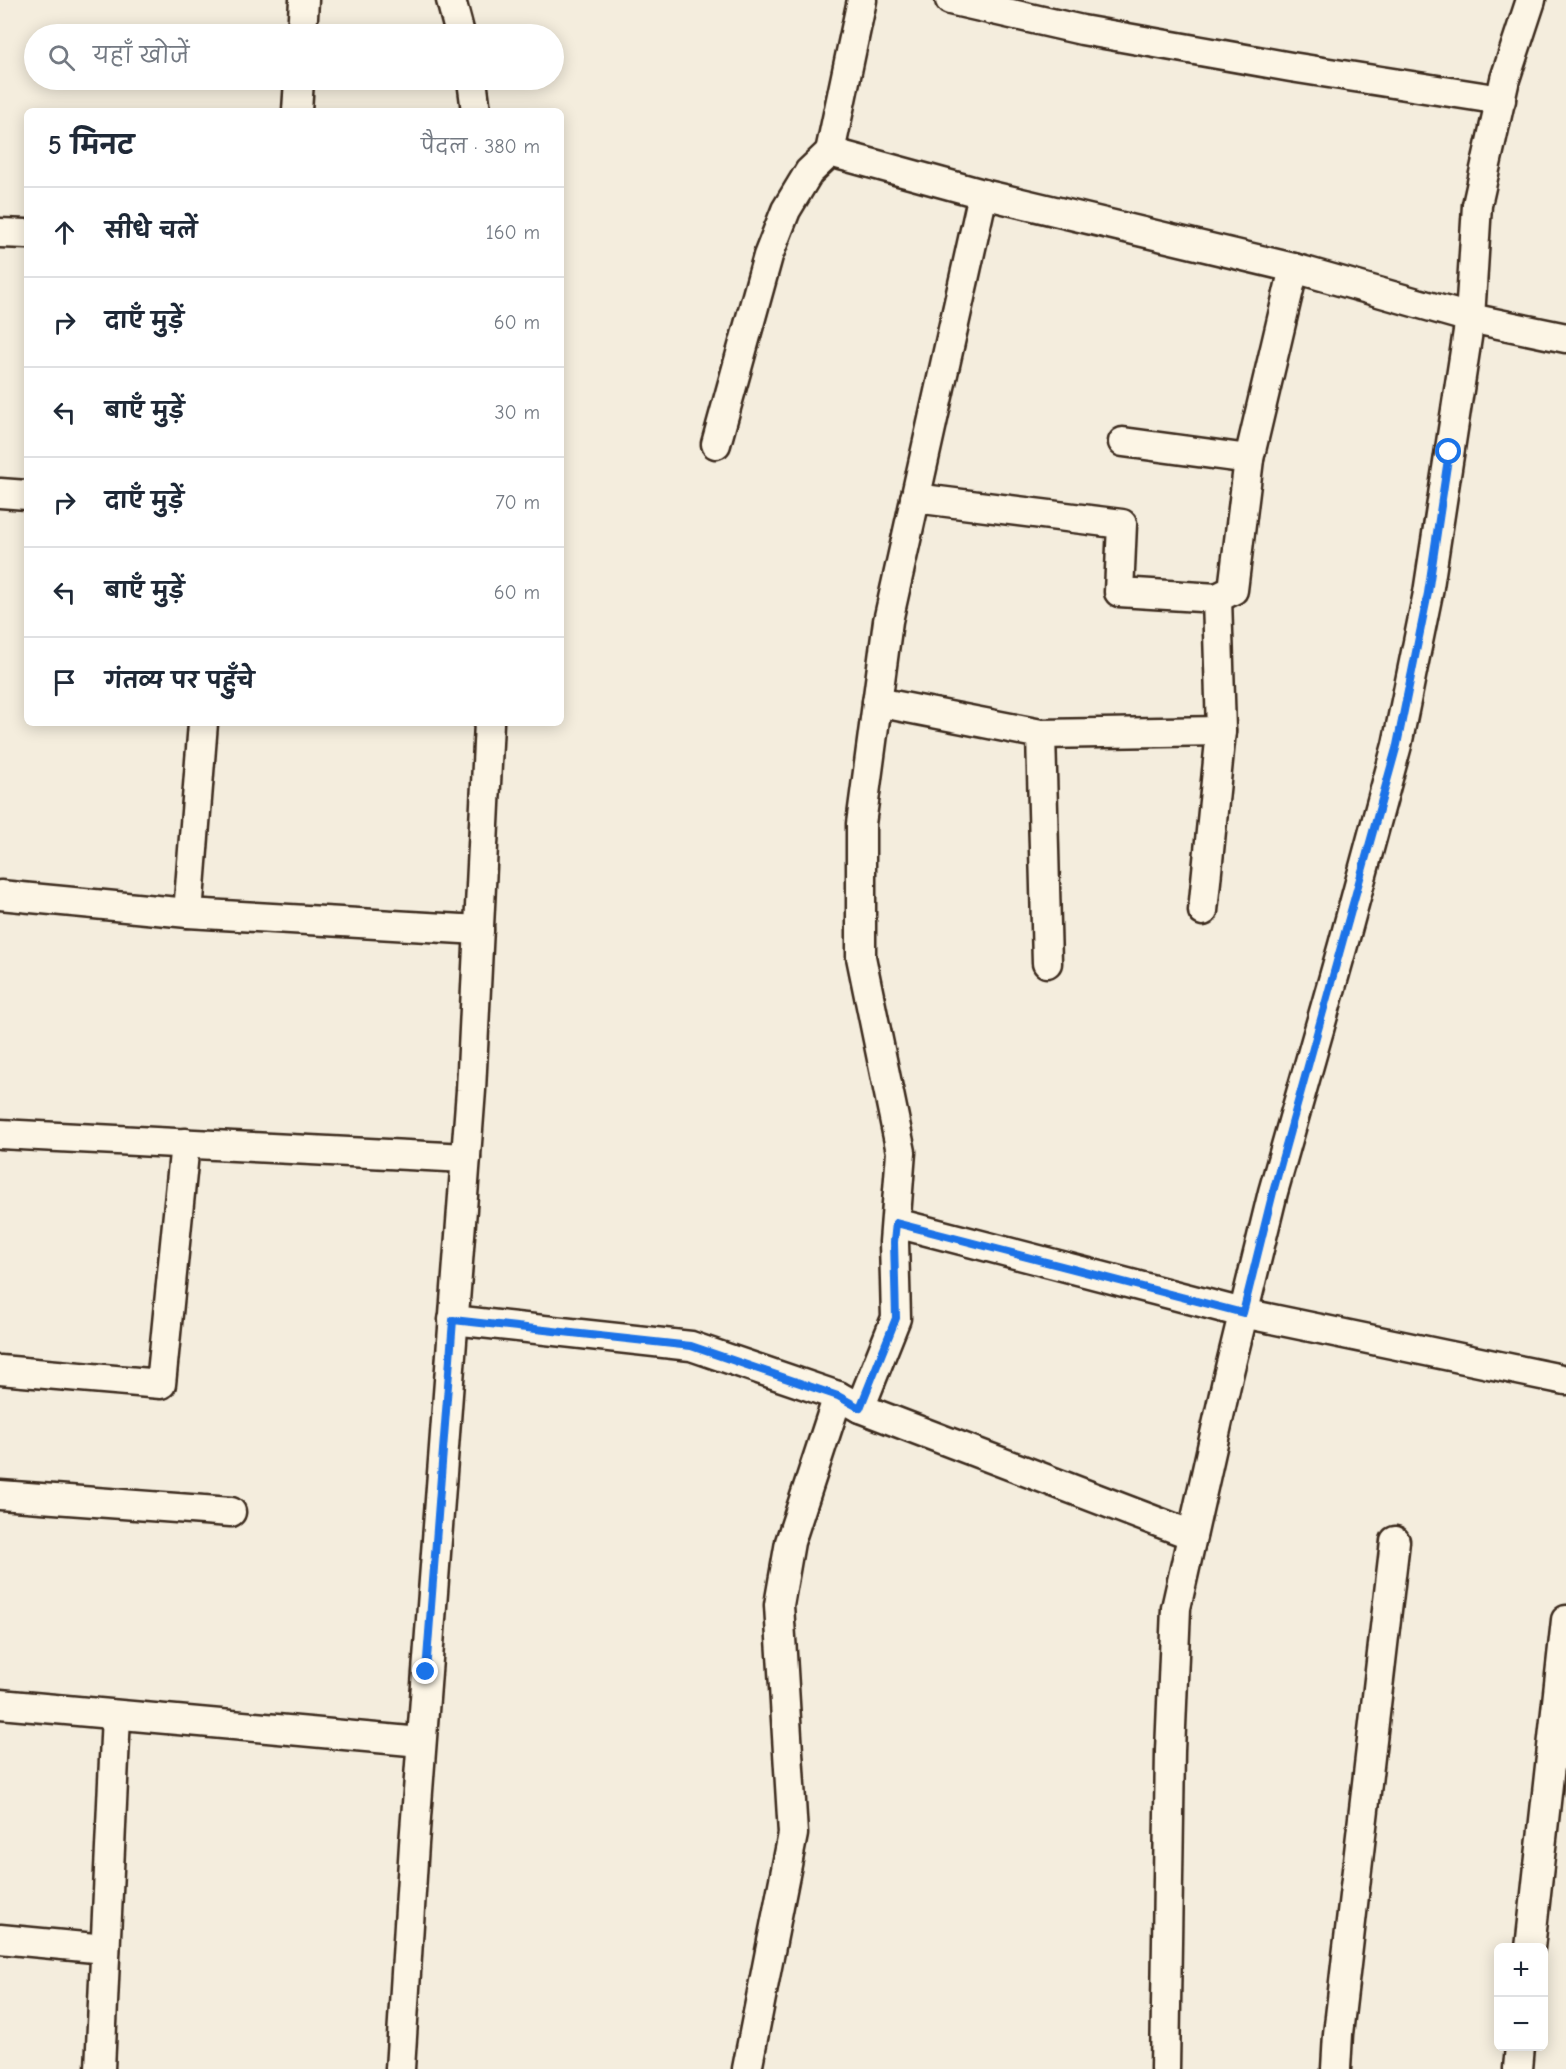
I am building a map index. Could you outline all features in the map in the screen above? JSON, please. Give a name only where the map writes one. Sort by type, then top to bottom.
[{"type":"street","points":[[303,24],[304,0]]},
{"type":"street","points":[[451,0],[457,24]]},
{"type":"street","points":[[716,444],[768,256],[786,210],[809,172],[830,152],[862,0]]},
{"type":"street","points":[[950,0],[1082,30],[1291,67],[1501,100]]},
{"type":"street","points":[[1165,2069],[1170,1763],[1176,1608],[1273,1192],[1397,745],[1428,593],[1470,318],[1477,205],[1505,79],[1531,0]]},
{"type":"street","points":[[297,108],[298,90]]},
{"type":"street","points":[[474,90],[477,108]]},
{"type":"street","points":[[830,152],[983,194],[1294,268],[1470,318],[1566,338]]},
{"type":"street","points":[[747,2069],[793,1834],[779,1605],[790,1542],[849,1402],[896,1318],[894,1242],[902,1152],[861,957],[861,824],[888,621],[983,194]]},
{"type":"street","points":[[0,233],[24,234]]},
{"type":"street","points":[[915,498],[1122,524],[1119,592],[1217,598],[1233,590],[1249,459],[1294,268]]},
{"type":"street","points":[[1123,442],[1249,459]]},
{"type":"street","points":[[0,493],[24,495]]},
{"type":"street","points":[[1203,911],[1221,732],[1217,598]]},
{"type":"street","points":[[877,702],[1041,734],[1221,732]]},
{"type":"street","points":[[188,913],[202,726]]},
{"type":"street","points":[[400,2069],[421,1742],[466,1158],[489,726]]},
{"type":"street","points":[[1041,734],[1047,963]]},
{"type":"street","points":[[0,895],[188,913],[479,930]]},
{"type":"street","points":[[0,1134],[466,1158]]},
{"type":"street","points":[[0,1370],[161,1384],[185,1143]]},
{"type":"street","points":[[896,1223],[1243,1313],[1566,1380]]},
{"type":"street","points":[[453,1320],[691,1346],[849,1402],[1192,1535]]},
{"type":"street","points":[[0,1495],[231,1512]]},
{"type":"street","points":[[1336,2069],[1339,2023],[1395,1541]]},
{"type":"street","points":[[1530,1943],[1566,1620]]},
{"type":"street","points":[[0,1704],[421,1742]]},
{"type":"street","points":[[100,2069],[117,1715]]},
{"type":"street","points":[[0,1939],[105,1949]]},
{"type":"street","points":[[1518,2069],[1520,2051]]},
{"type":"route","points":[[426,1672],[453,1320],[691,1346],[838,1396],[860,1408],[896,1318],[894,1242],[896,1223],[1243,1313],[1273,1192],[1397,745],[1428,593],[1449,452]]}]
